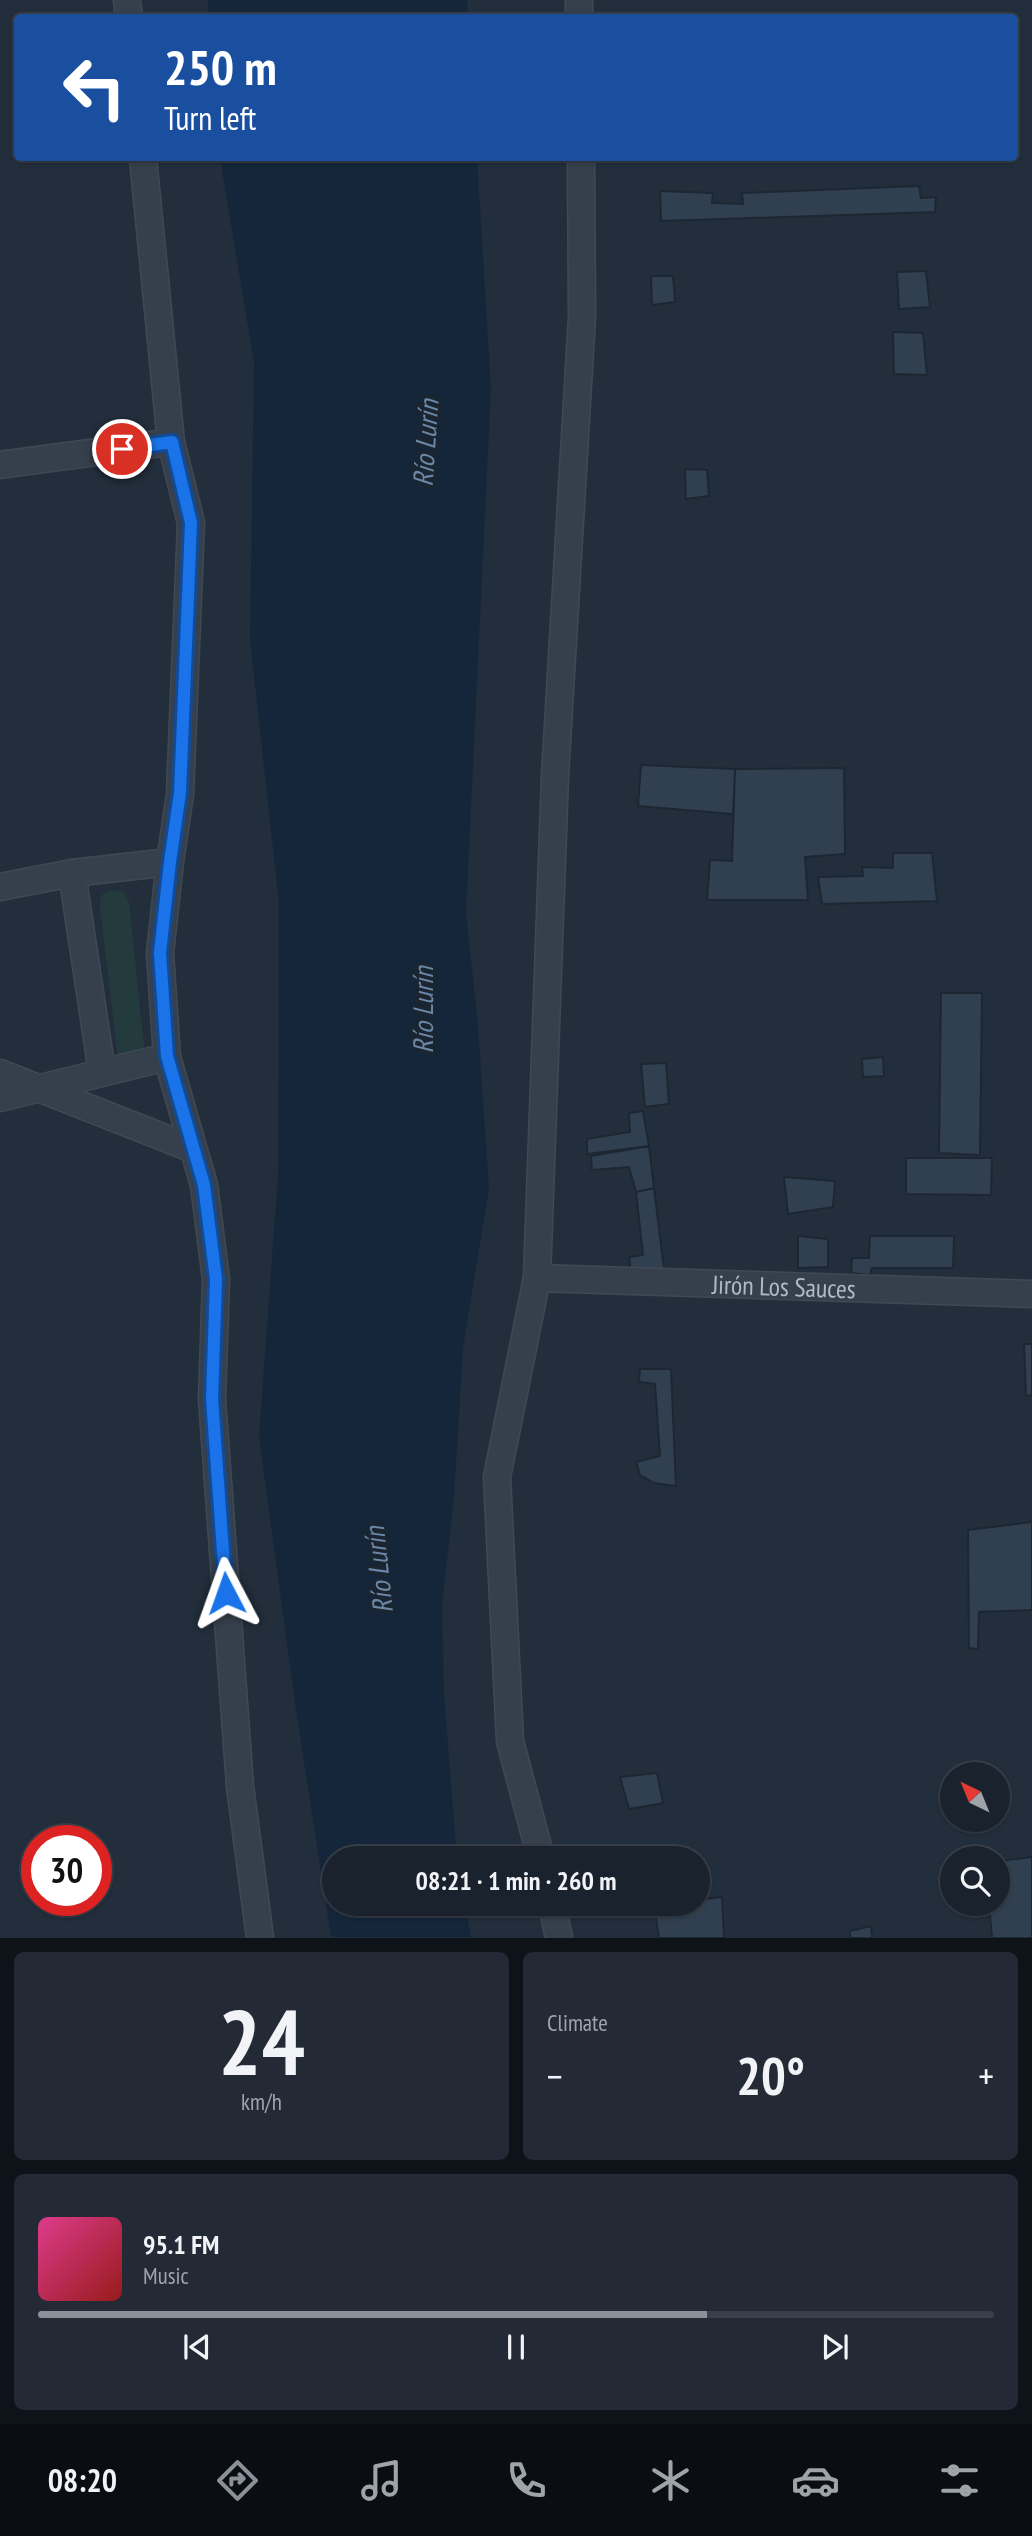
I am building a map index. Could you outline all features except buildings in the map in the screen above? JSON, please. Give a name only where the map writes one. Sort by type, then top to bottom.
[{"type":"street","points":[[143,161],[172,442],[191,523],[180,793],[160,953],[167,1056],[204,1185],[216,1279],[212,1399],[240,1786],[260,1937]]},
{"type":"street","points":[[538,1846],[510,1741],[497,1476],[537,1278],[555,776],[582,317],[581,161]]},
{"type":"street","points":[[0,465],[172,442]]},
{"type":"street","points":[[0,887],[72,873],[170,862]]},
{"type":"street","points":[[72,873],[102,1072]]},
{"type":"street","points":[[0,1098],[167,1056]]},
{"type":"street","points":[[0,1073],[193,1149]]},
{"type":"street","name":"Jirón Los Sauces","points":[[537,1278],[1032,1294]]},
{"type":"street","points":[[555,1916],[559,1937]]},
{"type":"green space","points":[[111,890],[124,892],[129,902],[145,1056],[118,1059],[100,906],[102,896]]},
{"type":"water","points":[[208,0],[467,0],[468,14],[209,14]]},
{"type":"water","name":"Río Lurín","points":[[220,161],[477,161],[491,388],[466,913],[478,1026],[489,1188],[463,1348],[454,1497],[442,1605],[444,1695],[456,1846],[322,1846],[322,1878],[259,1437],[278,1175],[279,904],[250,639],[254,362]]},
{"type":"water","points":[[328,1916],[467,1916],[471,1937],[331,1937]]},
{"type":"route","points":[[122,449],[172,442],[191,523],[180,793],[160,953],[167,1056],[204,1185],[216,1279],[212,1399],[226,1593]]}]
